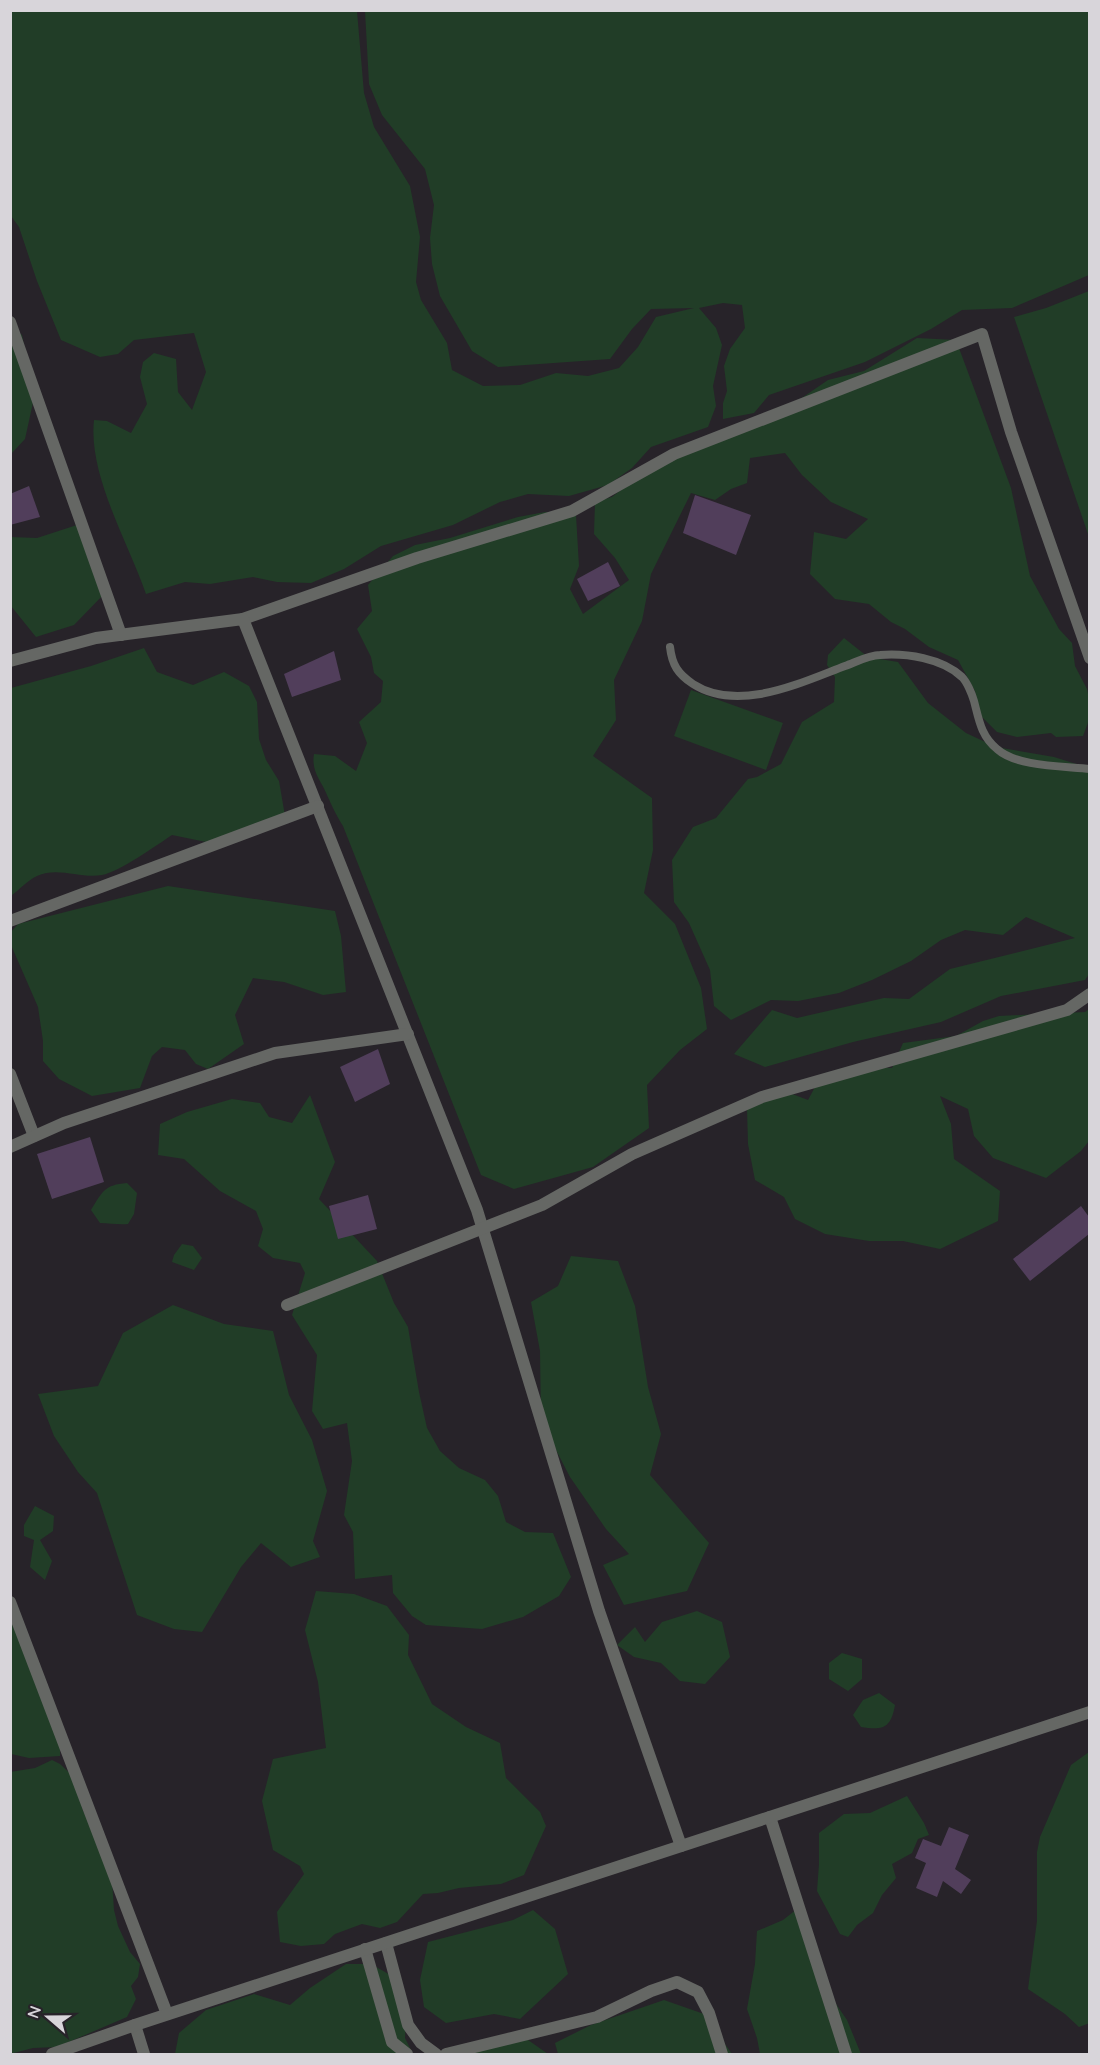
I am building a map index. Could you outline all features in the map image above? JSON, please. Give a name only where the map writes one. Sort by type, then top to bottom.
[{"type":"street","points":[[10,322],[120,635]]},
{"type":"street","points":[[10,661],[96,638],[243,620],[417,558],[572,511],[674,454],[982,334],[1011,432],[1089,658]]},
{"type":"street","points":[[243,620],[483,1229],[599,1611],[681,1846]]},
{"type":"street","points":[[10,921],[318,806]]},
{"type":"street","points":[[287,1305],[542,1205],[632,1155],[762,1097],[1067,1010],[1089,994]]},
{"type":"street","points":[[10,1147],[64,1123],[275,1053],[408,1035]]},
{"type":"street","points":[[10,1074],[34,1136]]},
{"type":"street","points":[[10,1602],[167,2014]]},
{"type":"street","points":[[52,2055],[167,2014],[1089,1712]]},
{"type":"street","points":[[770,1817],[846,2055]]},
{"type":"street","points":[[386,1943],[408,2025],[421,2043],[436,2055]]},
{"type":"street","points":[[365,1949],[392,2042],[407,2055]]},
{"type":"street","points":[[446,2055],[597,2017],[651,1991],[677,1983],[698,1992],[710,2013],[722,2055]]},
{"type":"street","points":[[135,2025],[144,2055]]},
{"type":"lane","points":[[670,647],[674,667],[682,677],[705,691],[727,697],[759,694],[878,654],[916,656],[944,665],[962,677],[973,699],[979,723],[987,739],[999,751],[1016,759],[1044,765],[1089,769]]},
{"type":"green space","points":[[10,11],[357,11],[364,93],[374,127],[410,186],[420,237],[416,282],[421,300],[447,343],[452,370],[483,386],[520,385],[556,373],[588,376],[619,368],[638,347],[656,317],[694,308],[651,309],[632,329],[610,359],[498,367],[472,351],[440,296],[432,264],[430,238],[434,205],[425,169],[382,115],[369,84],[365,11],[1089,11],[1089,275],[1012,308],[962,310],[931,329],[865,362],[769,395],[754,413],[723,419],[723,403],[727,391],[724,366],[730,349],[745,328],[742,305],[723,303],[699,308],[716,328],[722,345],[713,386],[716,406],[708,427],[651,447],[632,468],[608,485],[569,496],[528,494],[500,502],[453,525],[381,546],[344,569],[311,583],[277,582],[253,577],[210,584],[185,582],[146,594],[103,486],[94,441],[94,420],[107,421],[131,433],[147,404],[140,377],[143,362],[154,353],[176,359],[178,392],[192,410],[206,372],[194,333],[134,340],[118,354],[100,357],[61,340],[37,281],[19,227],[11,216]]},
{"type":"green space","points":[[1089,291],[1089,537],[1014,317],[1046,308]]},
{"type":"green space","points":[[11,326],[22,335],[34,398],[25,439],[11,454]]},
{"type":"green space","points":[[917,338],[956,340],[1011,488],[1030,576],[1059,629],[1072,643],[1075,666],[1087,689],[1089,720],[1083,736],[1056,737],[1051,733],[1017,737],[997,732],[980,715],[975,691],[958,660],[929,647],[905,629],[891,622],[869,604],[835,599],[810,574],[814,532],[846,539],[868,519],[831,502],[802,475],[785,453],[750,458],[747,483],[731,489],[715,500],[691,493],[651,574],[642,621],[614,680],[616,720],[593,756],[652,798],[653,850],[644,893],[675,924],[701,988],[707,1029],[680,1050],[647,1085],[649,1128],[593,1167],[514,1189],[481,1175],[343,826],[314,766],[314,754],[335,756],[356,771],[367,743],[359,722],[381,702],[383,681],[374,673],[371,657],[357,629],[372,611],[368,585],[393,556],[415,545],[450,538],[518,517],[545,512],[576,515],[579,566],[570,589],[583,614],[629,580],[615,558],[594,534],[595,502],[612,497],[650,467],[790,406],[828,380],[864,371]]},
{"type":"green space","points":[[77,525],[104,594],[74,625],[36,637],[11,606],[10,537],[37,538]]},
{"type":"green space","points":[[844,638],[868,657],[898,662],[928,703],[966,733],[996,747],[1054,757],[1089,768],[1089,974],[1085,980],[1001,996],[941,1022],[853,1042],[765,1067],[734,1054],[772,1010],[797,1018],[884,998],[909,999],[950,969],[1075,938],[1026,917],[1003,935],[965,930],[941,940],[911,961],[839,993],[798,1001],[771,1000],[731,1020],[714,1006],[710,970],[689,923],[674,902],[672,860],[693,827],[716,818],[748,779],[757,777],[781,764],[802,722],[834,702],[835,677],[827,665],[828,655]]},
{"type":"green space","points":[[144,648],[157,672],[193,685],[224,672],[249,686],[257,702],[259,739],[266,760],[279,781],[285,816],[216,844],[172,835],[138,858],[109,873],[94,876],[61,872],[45,873],[30,880],[11,896],[11,688],[91,666]]},
{"type":"green space","points":[[691,690],[783,723],[766,770],[674,736]]},
{"type":"green space","points":[[168,886],[335,911],[341,936],[346,992],[323,995],[284,982],[253,978],[235,1015],[244,1044],[208,1069],[196,1064],[185,1050],[162,1047],[152,1056],[140,1088],[92,1096],[59,1079],[43,1061],[43,1041],[38,1007],[11,945],[10,933],[18,924]]},
{"type":"green space","points":[[1089,1009],[1089,1141],[1081,1151],[1046,1178],[993,1158],[974,1136],[968,1109],[940,1096],[951,1124],[954,1159],[1000,1191],[998,1221],[940,1249],[903,1241],[869,1241],[825,1234],[795,1219],[784,1197],[755,1180],[748,1144],[747,1108],[787,1092],[808,1100],[822,1074],[851,1066],[892,1068],[903,1043],[956,1036],[983,1021],[999,1016],[1085,1012]]},
{"type":"green space","points":[[310,1095],[335,1162],[319,1199],[377,1261],[394,1303],[408,1327],[427,1428],[440,1451],[459,1468],[485,1480],[498,1496],[506,1522],[525,1532],[553,1533],[571,1577],[559,1596],[523,1617],[482,1629],[426,1625],[412,1616],[393,1593],[392,1575],[355,1579],[353,1532],[344,1515],[352,1461],[347,1423],[323,1429],[312,1411],[317,1355],[292,1315],[305,1273],[300,1263],[273,1258],[258,1246],[263,1229],[256,1211],[220,1191],[184,1159],[158,1155],[160,1124],[187,1112],[232,1099],[260,1103],[269,1117],[292,1123]]},
{"type":"green space","points":[[127,1183],[137,1193],[134,1214],[128,1224],[100,1223],[91,1210],[98,1198],[109,1187]]},
{"type":"green space","points":[[182,1244],[193,1246],[202,1258],[194,1270],[172,1262]]},
{"type":"green space","points":[[571,1256],[618,1261],[635,1306],[648,1387],[661,1434],[650,1475],[709,1543],[687,1591],[624,1605],[603,1565],[629,1554],[606,1529],[570,1477],[541,1421],[540,1351],[531,1302],[558,1286]]},
{"type":"green space","points":[[173,1305],[224,1324],[273,1331],[289,1395],[312,1440],[327,1491],[313,1541],[320,1557],[291,1567],[261,1543],[241,1567],[202,1632],[174,1629],[137,1615],[97,1493],[78,1472],[54,1436],[38,1394],[98,1386],[123,1333]]},
{"type":"green space","points":[[35,1506],[54,1516],[53,1531],[40,1540],[52,1561],[45,1580],[30,1567],[34,1540],[24,1536],[24,1525]]},
{"type":"green space","points":[[316,1591],[354,1594],[387,1606],[409,1635],[408,1655],[432,1704],[466,1727],[500,1743],[506,1778],[540,1812],[546,1826],[524,1875],[501,1884],[423,1894],[397,1922],[380,1928],[362,1924],[335,1934],[324,1944],[301,1946],[280,1942],[277,1912],[304,1874],[300,1866],[273,1850],[262,1801],[273,1759],[326,1748],[318,1682],[305,1630]]},
{"type":"green space","points":[[697,1611],[722,1622],[730,1657],[705,1684],[680,1681],[661,1663],[634,1657],[617,1645],[635,1627],[645,1642],[662,1622]]},
{"type":"green space","points":[[10,1614],[60,1744],[60,1756],[29,1758],[11,1754]]},
{"type":"green space","points":[[842,1653],[862,1659],[862,1679],[848,1691],[829,1679],[829,1663]]},
{"type":"green space","points":[[879,1693],[895,1705],[889,1723],[881,1728],[861,1727],[853,1715],[863,1700]]},
{"type":"green space","points":[[1089,1752],[1090,2023],[1079,2027],[1065,2014],[1028,1989],[1037,1921],[1037,1852],[1040,1837],[1071,1765]]},
{"type":"green space","points":[[52,1760],[60,1764],[78,1781],[83,1811],[98,1834],[111,1865],[114,1910],[118,1926],[130,1952],[140,1964],[138,1977],[131,1986],[136,1999],[127,2017],[57,2047],[33,2048],[10,2054],[10,1772],[35,1768]]},
{"type":"green space","points":[[907,1796],[929,1835],[918,1839],[912,1853],[892,1864],[896,1878],[882,1895],[873,1913],[857,1925],[848,1937],[840,1934],[817,1891],[819,1833],[844,1814],[870,1813]]},
{"type":"green space","points":[[802,1905],[832,1998],[847,2020],[861,2054],[760,2054],[747,2009],[755,1964],[757,1931],[783,1920]]},
{"type":"green space","points":[[533,1910],[555,1929],[568,1974],[520,2019],[494,2014],[446,2023],[424,2007],[420,1980],[428,1942],[513,1920]]},
{"type":"green space","points":[[346,1964],[371,1964],[399,1980],[407,2000],[405,2038],[413,2054],[175,2054],[179,2033],[206,2010],[254,1994],[290,2005],[310,1988]]},
{"type":"green space","points":[[664,2000],[704,2014],[732,2054],[558,2054],[555,2043],[591,2025]]},
{"type":"green space","points":[[521,2035],[548,2054],[446,2054]]},
{"type":"building","points":[[29,486],[40,517],[10,525],[10,494]]},
{"type":"building","points":[[695,495],[751,515],[736,555],[683,533]]},
{"type":"building","points":[[608,562],[620,586],[588,601],[577,579]]},
{"type":"building","points":[[334,651],[341,680],[292,697],[284,674]]},
{"type":"building","points":[[378,1049],[390,1084],[355,1102],[340,1067]]},
{"type":"building","points":[[90,1137],[104,1182],[52,1199],[37,1154]]},
{"type":"building","points":[[368,1195],[377,1229],[338,1239],[329,1206]]},
{"type":"building","points":[[1081,1206],[1089,1217],[1089,1234],[1030,1281],[1013,1259]]},
{"type":"building","points":[[949,1827],[969,1835],[955,1869],[971,1880],[961,1894],[943,1881],[937,1897],[916,1888],[926,1863],[915,1858],[923,1839],[941,1846]]}]
